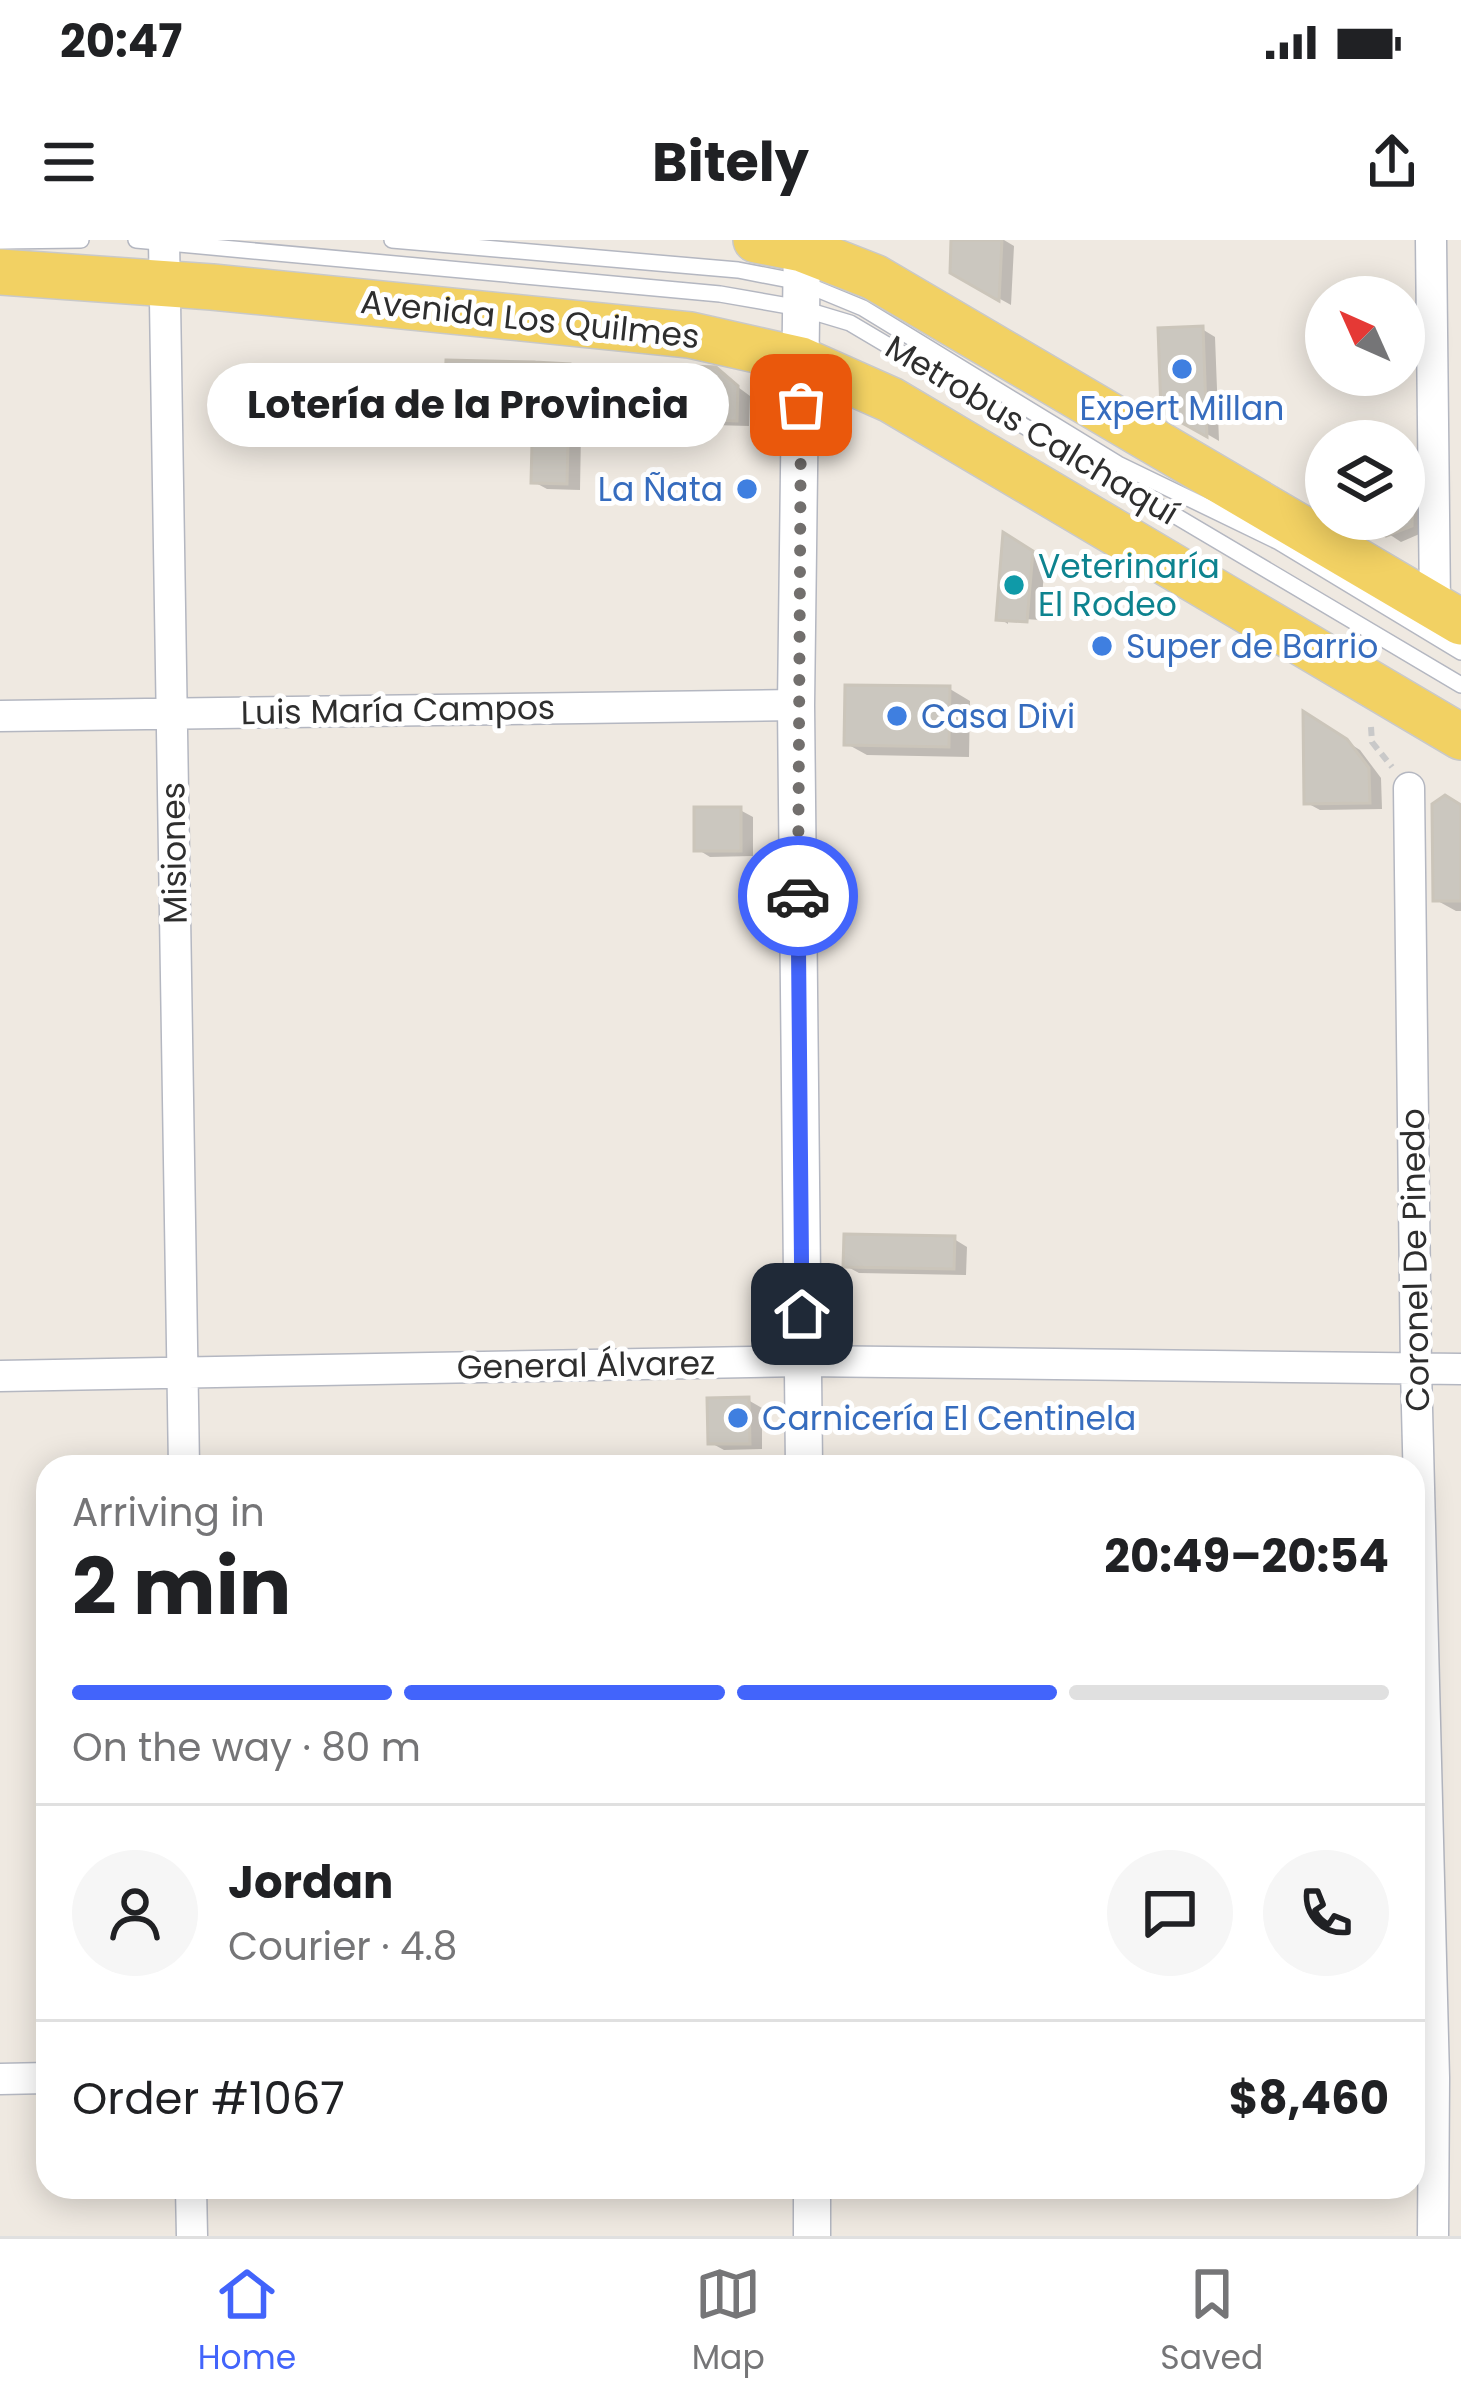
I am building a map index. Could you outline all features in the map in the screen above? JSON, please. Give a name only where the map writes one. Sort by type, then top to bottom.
[{"type":"main road","points":[[756,240],[801,270],[894,288],[1448,614]]},
{"type":"main road","name":"Avenida Los Quilmes","points":[[0,272],[158,251],[690,334],[801,360],[891,400],[1461,737]]},
{"type":"street","points":[[1430,240],[1448,614]]},
{"type":"street","name":"Misiones","points":[[158,251],[184,1455]]},
{"type":"street","points":[[801,270],[796,705],[803,1455]]},
{"type":"street","name":"Luis María Campos","points":[[0,716],[796,705]]},
{"type":"street","name":"Coronel De Pinedo","points":[[1409,788],[1418,1455]]},
{"type":"street","name":"General Álvarez","points":[[0,1376],[802,1361],[1461,1370]]},
{"type":"street","name":"Coronel De Pinedo","points":[[1425,1688],[1436,2078],[1433,2236]]},
{"type":"street","points":[[0,2079],[36,2078]]},
{"type":"street","points":[[191,2199],[193,2236]]},
{"type":"street","points":[[812,2199],[812,2236]]},
{"type":"lane","points":[[0,241],[81,240]]},
{"type":"lane","name":"Metrobus Calchaquí","points":[[392,240],[738,271],[801,270],[1118,464],[1280,542],[1461,652]]},
{"type":"lane","name":"Metrobus Calchaquí","points":[[158,251],[720,294],[801,270]]},
{"type":"lane","name":"Metrobus Calchaquí","points":[[801,270],[850,323],[1461,685]]},
{"type":"building","points":[[951,240],[1002,240],[999,301],[950,273]]},
{"type":"building","name":"Expert Millan","points":[[1203,326],[1207,437],[1161,411],[1158,328]]},
{"type":"building","points":[[446,360],[534,362],[532,418],[444,415]]},
{"type":"building","points":[[534,362],[570,364],[567,484],[531,483]]},
{"type":"building","points":[[662,365],[716,367],[738,386],[737,421],[660,418]]},
{"type":"building","name":"Veterinaría El Rodeo","points":[[1003,532],[1033,551],[1027,622],[996,620]]},
{"type":"building","name":"Casa Divi","points":[[845,685],[950,686],[949,747],[844,745]]},
{"type":"building","points":[[1303,711],[1347,739],[1369,768],[1370,803],[1304,804]]},
{"type":"building","points":[[1445,795],[1461,805],[1461,901],[1433,901],[1432,804]]},
{"type":"building","points":[[694,807],[741,807],[741,851],[694,851]]},
{"type":"building","points":[[844,1234],[955,1236],[954,1269],[843,1267]]},
{"type":"building","points":[[749,1397],[750,1444],[708,1444],[707,1398]]},
{"type":"way so far","points":[[798,896],[801,405]]},
{"type":"place","name":"Expert Millan","points":[[1182,369]]},
{"type":"place","name":"Lotería de la Provincia","points":[[801,405]]},
{"type":"place","name":"La Ñata","points":[[747,489]]},
{"type":"place","name":"Veterinaría El Rodeo","points":[[1014,585]]},
{"type":"place","name":"Super de Barrio","points":[[1102,646]]},
{"type":"place","name":"Casa Divi","points":[[897,716]]},
{"type":"place","name":"Carnicería El Centinela","points":[[738,1418]]},
{"type":"route","points":[[798,896],[802,1314]]}]
